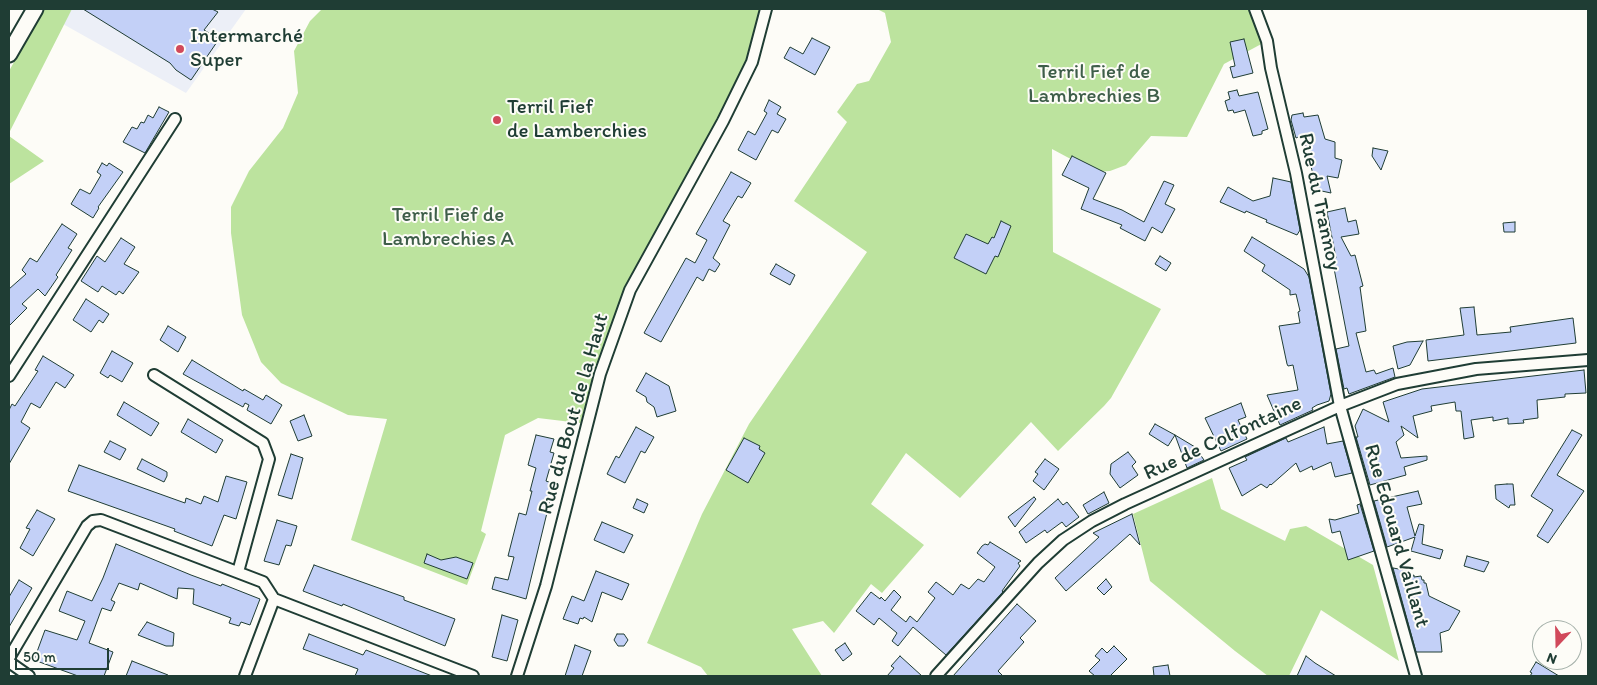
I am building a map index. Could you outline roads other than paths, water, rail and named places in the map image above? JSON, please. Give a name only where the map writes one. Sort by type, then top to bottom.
[{"type":"main road","points":[[9,54],[35,9]]},
{"type":"street","name":"Rue du Bout de la Haut","points":[[517,676],[548,577],[600,374],[630,290],[723,121],[752,62],[766,9]]},
{"type":"street","name":"Rue du Trannoy","points":[[1255,9],[1267,41],[1271,68],[1296,173],[1340,406]]},
{"type":"street","points":[[9,376],[175,119]]},
{"type":"street","name":"Rue de Colfontaine","points":[[936,676],[1038,563],[1062,540],[1117,508],[1340,406],[1398,384],[1433,376],[1476,370],[1588,360]]},
{"type":"street","points":[[154,375],[263,443],[269,459],[238,572]]},
{"type":"street","name":"Rue Edouard Vaillant","points":[[1340,406],[1416,676]]},
{"type":"street","points":[[29,676],[9,660],[87,526],[101,520],[263,582],[274,598],[473,676]]},
{"type":"street","points":[[245,676],[274,598]]},
{"type":"place","name":"Intermarché Super","points":[[180,49]]},
{"type":"place","name":"Terril Fief de Lamberchies","points":[[497,120]]},
{"type":"park label","name":"Terril Fief de Lambrechies B","points":[[1094,85]]},
{"type":"park label","name":"Terril Fief de Lambrechies A","points":[[448,228]]}]
